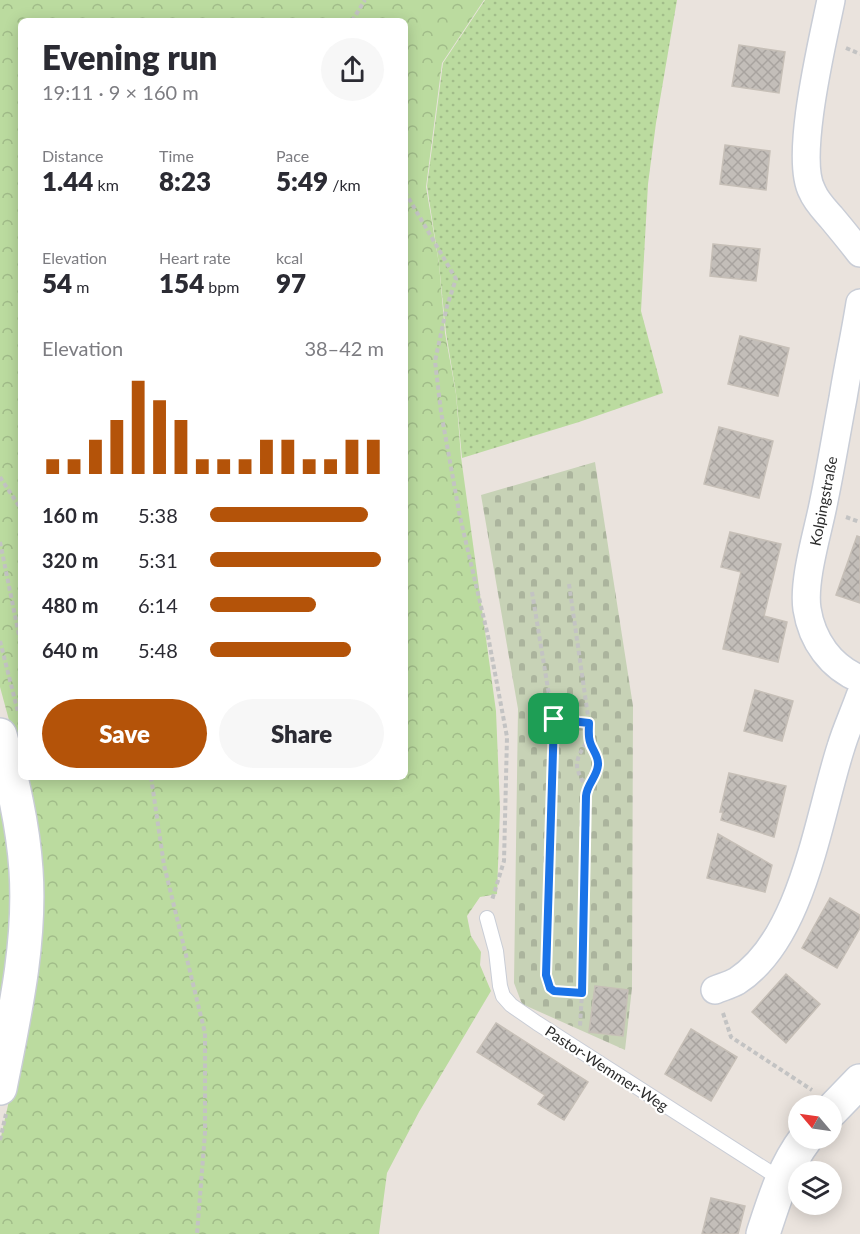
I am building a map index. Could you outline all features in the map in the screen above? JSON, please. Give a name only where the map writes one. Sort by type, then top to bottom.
[{"type":"main road","points":[[0,1088],[22,960],[27,896],[10,726]]},
{"type":"main road","points":[[842,1100],[860,1081]]},
{"type":"main road","points":[[763,1234],[782,1180],[798,1149]]},
{"type":"street","points":[[831,0],[806,143],[807,177],[816,198],[860,253]]},
{"type":"street","name":"Kolpingstraße","points":[[860,303],[806,592],[810,624],[820,646],[837,666],[860,679]]},
{"type":"street","points":[[715,990],[736,982],[759,962],[783,929],[800,890],[841,746],[860,696]]},
{"type":"lane","name":"Pastor-Wemmer-Weg","points":[[486,918],[496,951],[500,986],[506,1001],[782,1180]]},
{"type":"path","points":[[354,18],[365,0]]},
{"type":"path","points":[[408,197],[456,279],[447,306],[435,361],[441,412],[460,517],[488,636],[507,737],[504,861],[486,918]]},
{"type":"path","points":[[0,477],[18,504]]},
{"type":"path","points":[[0,542],[18,630]]},
{"type":"path","points":[[570,584],[589,737],[598,763],[587,790],[582,1013],[577,1048]]},
{"type":"path","points":[[532,592],[554,719],[546,975],[550,988],[554,991],[582,993]]},
{"type":"path","points":[[0,640],[10,726]]},
{"type":"path","points":[[554,719],[589,723]]},
{"type":"path","points":[[587,790],[577,764],[579,754],[589,737]]},
{"type":"path","points":[[151,780],[164,865],[205,1033],[205,1133],[196,1234]]},
{"type":"path","points":[[715,990],[731,1037],[813,1095]]},
{"type":"green space","points":[[0,0],[484,0],[442,63],[426,187],[439,264],[445,333],[456,394],[461,457],[496,711],[500,808],[497,894],[480,897],[467,916],[471,936],[481,952],[480,965],[491,991],[419,1112],[387,1173],[379,1234],[0,1234],[0,1141],[23,1038],[34,935],[39,832],[26,780],[408,780],[408,18],[18,18],[18,753],[0,687]]},
{"type":"green space","points":[[485,0],[677,0],[648,184],[641,311],[663,393],[462,458],[456,393],[427,186],[443,63]]},
{"type":"green space","points":[[595,462],[633,706],[632,988],[625,1050],[522,1004],[514,983],[518,709],[481,495]]},
{"type":"green space","points":[[0,798],[9,839],[13,916],[0,1001]]},
{"type":"building","points":[[739,45],[785,52],[779,93],[732,86]]},
{"type":"building","points":[[725,145],[770,151],[766,190],[720,184]]},
{"type":"building","points":[[713,244],[760,249],[756,281],[710,276]]},
{"type":"building","points":[[740,336],[789,348],[778,396],[728,384]]},
{"type":"building","points":[[719,427],[773,441],[759,498],[704,484]]},
{"type":"building","points":[[730,532],[781,544],[764,616],[787,622],[778,662],[723,649],[741,572],[721,567]]},
{"type":"building","points":[[857,536],[860,537],[860,603],[836,595]]},
{"type":"building","points":[[755,690],[793,701],[782,741],[744,731]]},
{"type":"building","points":[[729,773],[786,786],[774,837],[721,820],[723,812],[720,812]]},
{"type":"building","points":[[718,834],[772,865],[765,892],[707,878]]},
{"type":"building","points":[[830,898],[860,915],[860,928],[837,968],[802,948]]},
{"type":"building","points":[[786,974],[820,1004],[786,1043],[752,1012]]},
{"type":"building","points":[[595,986],[628,990],[623,1036],[589,1032]]},
{"type":"building","points":[[496,1023],[588,1082],[564,1120],[538,1104],[545,1095],[477,1052]]},
{"type":"building","points":[[691,1029],[737,1057],[711,1101],[665,1074]]},
{"type":"building","points":[[711,1198],[745,1206],[738,1234],[702,1234]]},
{"type":"route","points":[[554,719],[589,723],[589,737],[598,761],[586,796],[582,993],[554,991],[550,988],[546,975],[554,719]]}]
